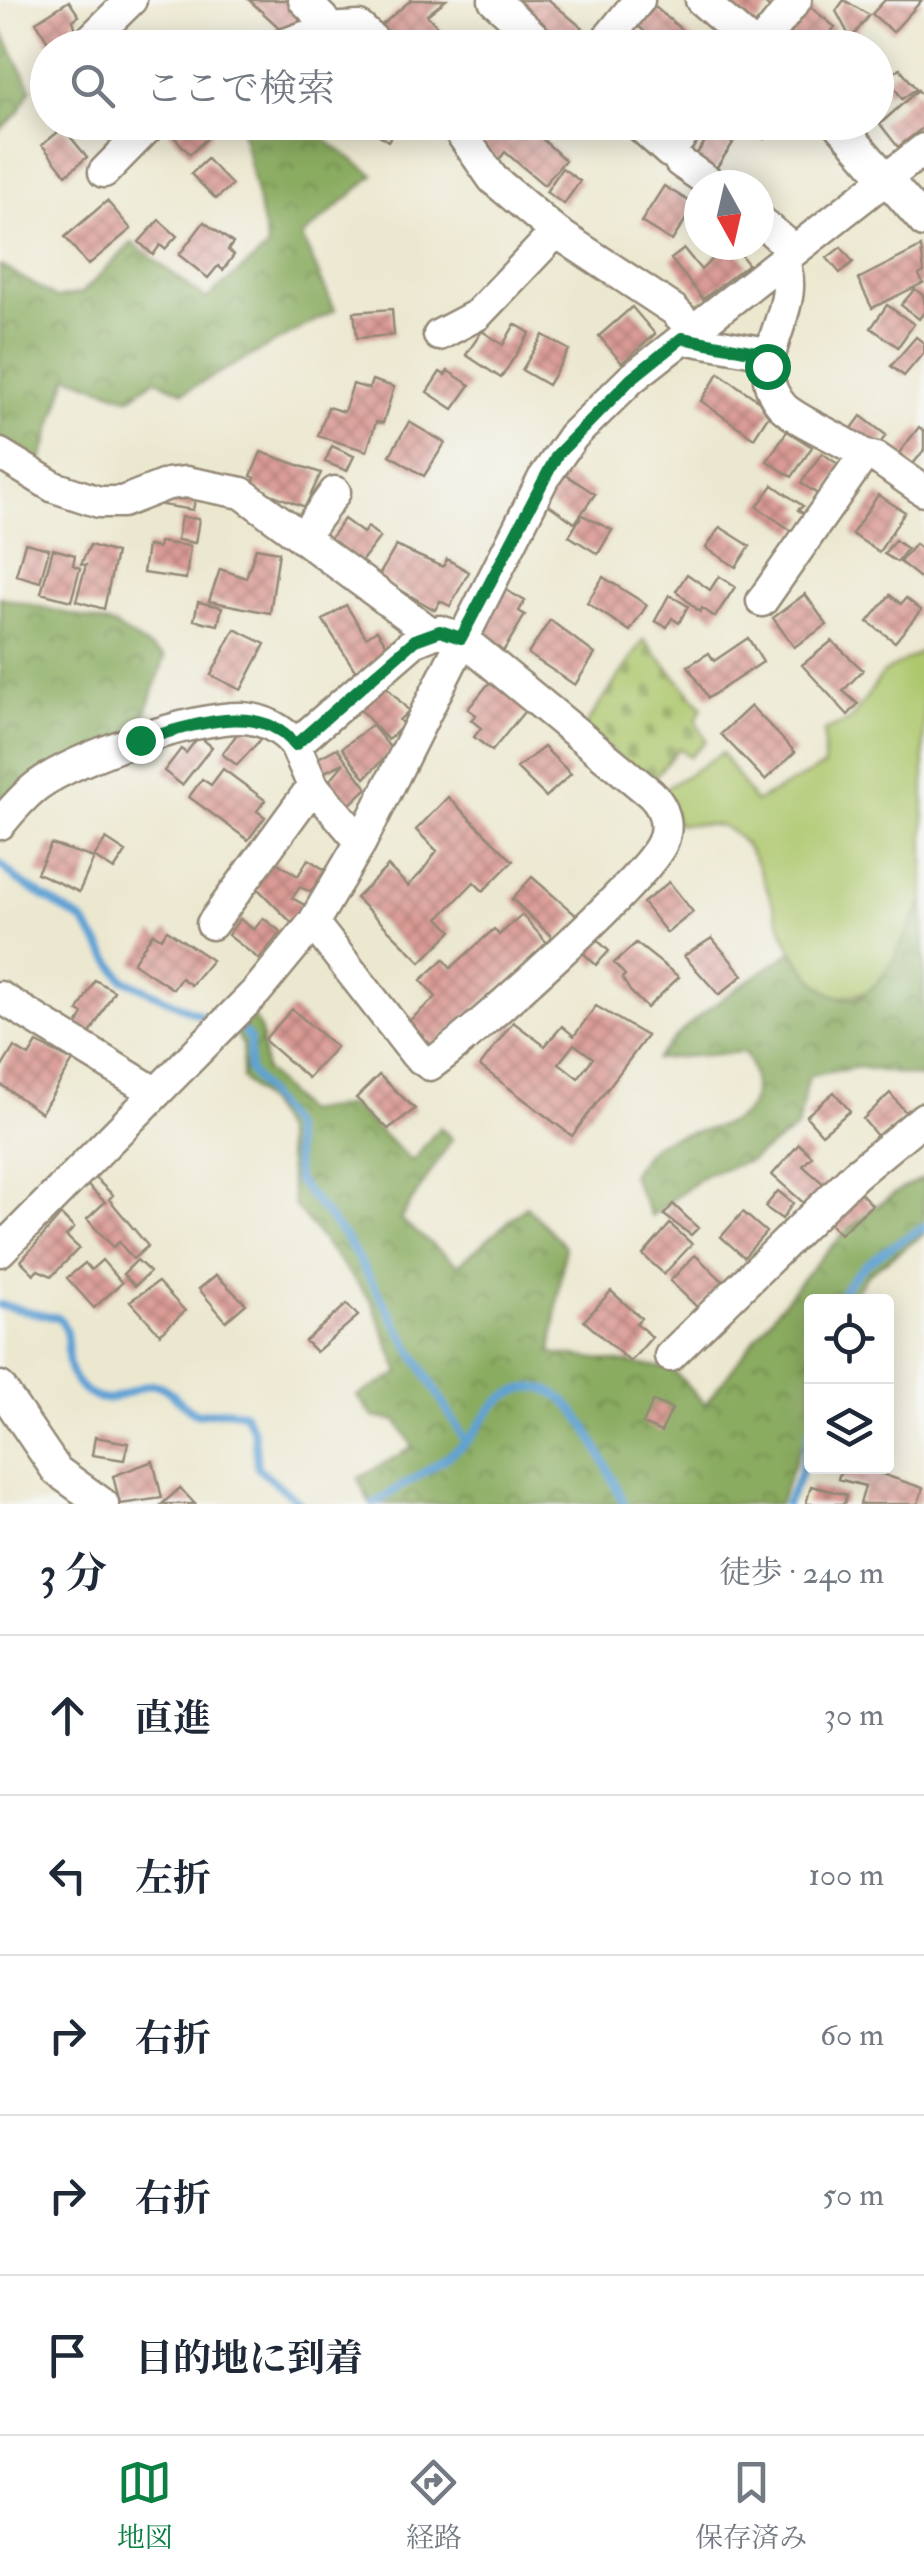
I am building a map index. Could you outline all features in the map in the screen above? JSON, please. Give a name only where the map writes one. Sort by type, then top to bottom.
[{"type":"street","points":[[100,30],[131,0]]},
{"type":"street","points":[[304,0],[323,18],[326,29],[362,30]]},
{"type":"street","points":[[494,0],[526,30]]},
{"type":"street","points":[[615,30],[639,0]]},
{"type":"street","points":[[701,0],[736,30]]},
{"type":"street","points":[[772,30],[796,0]]},
{"type":"street","points":[[104,172],[136,140]]},
{"type":"street","points":[[466,140],[493,179],[556,232],[674,310],[687,333],[766,354]]},
{"type":"street","points":[[656,140],[693,170]]},
{"type":"street","points":[[675,157],[684,140]]},
{"type":"street","points":[[852,140],[924,222]]},
{"type":"street","points":[[6,1235],[258,991],[312,923],[361,842],[557,455],[631,379],[924,149]]},
{"type":"street","points":[[440,335],[477,314],[556,232]]},
{"type":"street","points":[[774,238],[788,255],[790,295],[766,354],[784,406],[864,455],[877,458],[924,491]]},
{"type":"street","points":[[0,454],[54,487],[99,502],[122,502],[168,484],[216,485],[242,493],[430,632],[451,632],[461,638],[652,794],[664,814],[663,841],[618,897],[430,1066],[416,1055],[312,923]]},
{"type":"street","points":[[762,600],[864,455]]},
{"type":"street","points":[[302,538],[335,492]]},
{"type":"street","points":[[295,745],[430,632]]},
{"type":"street","points":[[0,824],[23,798],[52,776],[140,740],[239,718],[279,729],[295,745],[314,786],[361,842]]},
{"type":"street","points":[[212,924],[314,786]]},
{"type":"street","points":[[0,997],[156,1093]]},
{"type":"street","points":[[670,1356],[855,1175],[924,1118]]},
{"type":"street","points":[[0,1388],[56,1471],[103,1504]]},
{"type":"green space","points":[[0,27],[30,90],[19,113],[0,130]]},
{"type":"green space","points":[[244,140],[326,140],[374,175],[302,237],[335,310],[184,392],[155,379],[130,398],[68,376],[38,470],[0,441],[0,265],[57,298],[82,293],[132,243],[206,299],[268,248]]},
{"type":"green space","points":[[0,597],[113,625],[165,657],[142,725],[0,815]]},
{"type":"green space","points":[[644,640],[702,707],[696,721],[706,740],[690,757],[679,748],[649,784],[584,727]]},
{"type":"green space","points":[[924,650],[924,900],[886,977],[871,991],[841,997],[818,984],[800,965],[756,861],[742,841],[720,826],[678,824],[663,790],[722,753],[755,802],[824,766],[824,731],[851,720],[883,673]]},
{"type":"green space","points":[[924,900],[924,1078],[859,1067],[809,1076],[797,1128],[749,1161],[706,1174],[651,1216],[631,1175],[645,1154],[668,1138],[716,1127],[742,1115],[751,1105],[754,1090],[752,1070],[744,1052],[656,1059],[703,1013],[793,951],[816,982],[837,997],[855,998],[871,989],[899,949]]},
{"type":"green space","points":[[253,1016],[261,1031],[265,1070],[304,1112],[350,1105],[412,1161],[440,1127],[452,1139],[400,1220],[458,1265],[526,1206],[565,1246],[551,1353],[672,1369],[705,1404],[832,1246],[892,1195],[924,1178],[924,1234],[868,1274],[853,1294],[804,1294],[804,1447],[801,1445],[779,1504],[370,1504],[358,1478],[413,1447],[397,1421],[373,1417],[357,1396],[400,1373],[372,1302],[294,1205],[283,1132],[269,1106],[242,1078],[243,1045],[235,1033]]},
{"type":"building","points":[[249,0],[294,0],[307,12],[290,30],[282,30]]},
{"type":"building","points":[[411,0],[446,0],[427,15],[440,30],[377,29]]},
{"type":"building","points":[[509,0],[549,0],[585,30],[545,30]]},
{"type":"building","points":[[726,0],[761,0],[770,8],[755,25]]},
{"type":"building","points":[[844,0],[869,15],[858,30],[846,30],[836,11]]},
{"type":"building","points":[[885,0],[922,0],[894,31],[872,14]]},
{"type":"building","points":[[69,1],[79,16],[73,20],[77,30],[41,30],[36,22]]},
{"type":"building","points":[[809,6],[835,27],[833,30],[790,30]]},
{"type":"building","points":[[655,7],[682,30],[643,30],[638,26]]},
{"type":"building","points":[[900,68],[916,89],[902,99],[894,89],[894,73]]},
{"type":"building","points":[[918,90],[924,98],[924,127],[898,147],[893,140],[894,111]]},
{"type":"building","points":[[48,140],[73,140],[87,157],[66,175],[42,145]]},
{"type":"building","points":[[177,140],[205,140],[190,154]]},
{"type":"building","points":[[485,140],[543,140],[565,160],[544,185],[505,152],[499,160],[481,145]]},
{"type":"building","points":[[706,140],[733,143],[715,170],[689,165]]},
{"type":"building","points":[[207,159],[232,185],[216,199],[191,174]]},
{"type":"building","points":[[562,168],[580,181],[564,204],[546,192]]},
{"type":"building","points":[[664,186],[684,198],[684,222],[672,241],[641,222]]},
{"type":"building","points":[[107,201],[131,229],[88,265],[65,237]]},
{"type":"building","points":[[159,220],[177,236],[165,249],[160,245],[153,255],[139,242]]},
{"type":"building","points":[[204,222],[233,243],[228,250],[234,255],[223,270],[218,266],[208,278],[179,255]]},
{"type":"building","points":[[841,247],[853,262],[840,273],[827,258]]},
{"type":"building","points":[[921,247],[924,272],[919,275],[923,283],[872,308],[858,279]]},
{"type":"building","points":[[684,249],[684,260],[693,260],[701,270],[711,260],[745,260],[748,264],[703,299],[671,259]]},
{"type":"building","points":[[915,289],[924,296],[924,312],[919,319],[901,305]]},
{"type":"building","points":[[887,305],[914,324],[898,347],[871,328]]},
{"type":"building","points":[[632,307],[655,334],[622,363],[599,336]]},
{"type":"building","points":[[392,309],[394,335],[357,338],[354,312]]},
{"type":"building","points":[[515,324],[530,333],[501,378],[466,355],[482,331],[503,345]]},
{"type":"building","points":[[543,335],[569,350],[548,385],[522,370]]},
{"type":"building","points":[[916,337],[924,343],[924,352],[904,376],[891,366]]},
{"type":"building","points":[[448,371],[470,385],[453,409],[427,392],[440,372],[445,375]]},
{"type":"building","points":[[719,373],[772,410],[754,438],[701,401]]},
{"type":"building","points":[[372,380],[394,387],[383,423],[376,422],[367,451],[318,436],[328,407],[344,412],[353,384],[369,389]]},
{"type":"building","points":[[861,416],[886,435],[879,445],[850,431]]},
{"type":"building","points":[[409,422],[445,443],[424,476],[390,455]]},
{"type":"building","points":[[919,427],[924,431],[924,450],[913,464],[899,453]]},
{"type":"building","points":[[787,431],[812,447],[792,477],[767,461]]},
{"type":"building","points":[[332,446],[354,456],[347,471],[325,462]]},
{"type":"building","points":[[261,452],[321,473],[305,507],[252,487],[255,478],[251,476]]},
{"type":"building","points":[[822,453],[842,467],[822,497],[801,483]]},
{"type":"building","points":[[566,475],[595,494],[575,523],[543,501]]},
{"type":"building","points":[[773,485],[803,506],[798,510],[807,516],[795,533],[757,507]]},
{"type":"building","points":[[165,489],[196,495],[193,510],[162,505]]},
{"type":"building","points":[[878,495],[905,512],[879,552],[852,534]]},
{"type":"building","points":[[582,515],[612,530],[598,554],[569,536]]},
{"type":"building","points":[[181,517],[199,519],[195,543],[177,540]]},
{"type":"building","points":[[344,519],[363,533],[368,527],[380,537],[360,563],[329,540]]},
{"type":"building","points":[[720,527],[750,546],[736,567],[706,548]]},
{"type":"building","points":[[895,540],[907,549],[897,562],[884,554]]},
{"type":"building","points":[[159,542],[190,546],[186,579],[143,573],[147,546],[158,548]]},
{"type":"building","points":[[25,543],[49,549],[40,582],[16,575]]},
{"type":"building","points":[[915,544],[920,548],[924,544],[924,581],[900,562]]},
{"type":"building","points":[[90,545],[116,553],[104,609],[76,601],[86,565],[81,564]]},
{"type":"building","points":[[396,546],[443,567],[447,559],[469,572],[450,606],[440,601],[435,610],[378,577]]},
{"type":"building","points":[[256,548],[279,552],[270,613],[209,601],[220,569],[246,578]]},
{"type":"building","points":[[53,549],[75,555],[73,565],[80,568],[71,601],[41,593]]},
{"type":"building","points":[[687,574],[710,590],[719,576],[735,587],[715,617],[702,608],[700,612],[676,591]]},
{"type":"building","points":[[603,577],[647,605],[630,631],[587,603]]},
{"type":"building","points":[[506,590],[525,601],[519,611],[525,615],[501,655],[476,640]]},
{"type":"building","points":[[805,594],[827,625],[794,647],[773,618]]},
{"type":"building","points":[[669,595],[688,606],[679,623],[672,618],[667,627],[655,621]]},
{"type":"building","points":[[890,595],[901,604],[906,598],[921,610],[895,642],[868,622]]},
{"type":"building","points":[[198,602],[222,607],[218,625],[194,620]]},
{"type":"building","points":[[346,605],[366,637],[377,630],[390,650],[356,672],[323,620]]},
{"type":"building","points":[[550,620],[595,654],[575,685],[528,654]]},
{"type":"building","points":[[235,629],[265,644],[241,690],[211,675]]},
{"type":"building","points":[[748,638],[763,662],[708,698],[688,666],[709,653],[714,661]]},
{"type":"building","points":[[832,641],[863,670],[843,691],[858,704],[848,715],[802,665]]},
{"type":"building","points":[[498,672],[533,701],[492,751],[474,737],[481,728],[471,720],[476,715],[468,709]]},
{"type":"building","points":[[381,681],[409,711],[399,720],[404,725],[388,740],[356,705]]},
{"type":"building","points":[[751,706],[795,752],[765,780],[721,734]]},
{"type":"building","points":[[244,725],[262,738],[237,765],[222,754]]},
{"type":"building","points":[[372,725],[392,750],[365,778],[342,748]]},
{"type":"building","points":[[199,736],[212,747],[182,785],[164,771],[181,749],[186,753]]},
{"type":"building","points":[[544,747],[571,774],[546,797],[517,768]]},
{"type":"building","points":[[337,748],[367,788],[347,807],[327,784],[344,763],[318,775],[311,762]]},
{"type":"building","points":[[223,769],[265,800],[257,811],[265,817],[248,840],[189,797],[202,779],[211,785]]},
{"type":"building","points":[[448,797],[513,861],[483,891],[474,882],[439,918],[452,931],[421,962],[356,898],[388,866],[408,886],[421,873],[437,851],[416,830]]},
{"type":"building","points":[[106,839],[126,852],[114,870],[94,857]]},
{"type":"building","points":[[51,844],[94,858],[79,892],[37,873]]},
{"type":"building","points":[[270,858],[298,876],[308,859],[325,870],[311,892],[300,887],[292,898],[308,907],[294,925],[252,883]]},
{"type":"building","points":[[532,877],[577,916],[555,940],[512,899]]},
{"type":"building","points":[[669,882],[693,912],[667,933],[643,903]]},
{"type":"building","points":[[522,915],[547,943],[433,1047],[409,1021],[436,997],[421,980],[444,959],[451,968],[494,929],[499,935]]},
{"type":"building","points":[[263,918],[281,932],[259,959],[228,935],[240,919],[254,930]]},
{"type":"building","points":[[167,930],[212,960],[191,985],[181,978],[173,989],[133,963],[153,933],[161,938]]},
{"type":"building","points":[[594,937],[609,951],[596,965],[581,951]]},
{"type":"building","points":[[712,938],[743,975],[719,995],[684,956]]},
{"type":"building","points":[[636,943],[679,977],[647,1008],[630,991],[622,978],[625,975],[614,963]]},
{"type":"building","points":[[95,980],[114,991],[90,1034],[76,1027],[83,1014],[78,1011]]},
{"type":"building","points":[[596,1006],[647,1036],[572,1136],[480,1066],[513,1022],[545,1046],[562,1026],[574,1036]],"holes":[[[574,1044],[593,1058],[578,1078],[559,1063]]]},
{"type":"building","points":[[292,1009],[336,1047],[308,1078],[264,1040]]},
{"type":"building","points":[[37,1043],[73,1061],[41,1113],[0,1084],[0,1070],[14,1047],[29,1056]]},
{"type":"building","points":[[379,1075],[415,1109],[388,1129],[356,1098]]},
{"type":"building","points":[[834,1092],[850,1111],[822,1134],[806,1116]]},
{"type":"building","points":[[890,1093],[907,1114],[878,1137],[863,1119]]},
{"type":"building","points":[[799,1144],[812,1156],[803,1166],[826,1186],[807,1206],[772,1175]]},
{"type":"building","points":[[94,1177],[113,1195],[109,1199],[148,1246],[133,1259],[119,1242],[113,1247],[87,1219],[105,1202],[87,1185]]},
{"type":"building","points":[[856,1188],[872,1205],[840,1234],[824,1217]]},
{"type":"building","points":[[778,1191],[793,1203],[782,1219],[765,1207]]},
{"type":"building","points":[[673,1204],[698,1228],[691,1235],[664,1215]]},
{"type":"building","points":[[743,1212],[766,1232],[744,1257],[721,1237]]},
{"type":"building","points":[[61,1215],[74,1228],[66,1236],[79,1248],[52,1276],[38,1270],[34,1274],[21,1261]]},
{"type":"building","points":[[670,1224],[692,1244],[664,1274],[643,1255]]},
{"type":"building","points":[[695,1255],[723,1281],[698,1308],[670,1281]]},
{"type":"building","points":[[102,1260],[122,1283],[94,1308],[67,1278],[85,1263],[91,1270]]},
{"type":"building","points":[[137,1260],[150,1272],[135,1286],[123,1274]]},
{"type":"building","points":[[216,1275],[246,1304],[226,1321],[199,1289]]},
{"type":"building","points":[[158,1282],[185,1311],[160,1334],[130,1301]]},
{"type":"building","points":[[611,1291],[641,1318],[636,1323],[652,1337],[630,1362],[584,1321]]},
{"type":"building","points":[[347,1304],[358,1316],[316,1352],[305,1341]]},
{"type":"building","points":[[653,1401],[672,1409],[661,1432],[643,1424]]},
{"type":"building","points":[[95,1437],[128,1443],[124,1460],[92,1455]]},
{"type":"building","points":[[153,1461],[162,1498],[120,1504],[113,1476]]},
{"type":"building","points":[[840,1474],[882,1474],[923,1488],[918,1504],[860,1504],[865,1486],[838,1479]]},
{"type":"building","points":[[811,1486],[847,1495],[844,1504],[806,1504]]},
{"type":"building","points":[[180,1488],[195,1504],[162,1504]]},
{"type":"waterway","points":[[0,864],[17,880],[83,921],[123,979],[202,1016]]},
{"type":"waterway","points":[[244,1032],[250,1039],[249,1070],[291,1127],[297,1180],[347,1240],[466,1442]]},
{"type":"waterway","points":[[842,1294],[863,1268],[924,1227]]},
{"type":"waterway","points":[[0,1305],[59,1318],[66,1332],[74,1378],[97,1398],[108,1399],[150,1385],[160,1386],[198,1414],[227,1410],[244,1413],[254,1432],[257,1467],[301,1504]]},
{"type":"waterway","points":[[374,1504],[455,1451],[499,1401],[523,1389],[544,1389],[562,1399],[578,1416],[624,1504]]},
{"type":"waterway","points":[[786,1504],[804,1458]]},
{"type":"route","points":[[140,740],[239,718],[279,729],[295,745],[415,640],[440,631],[461,638],[557,455],[588,419],[682,338],[766,354],[767,366]]}]
